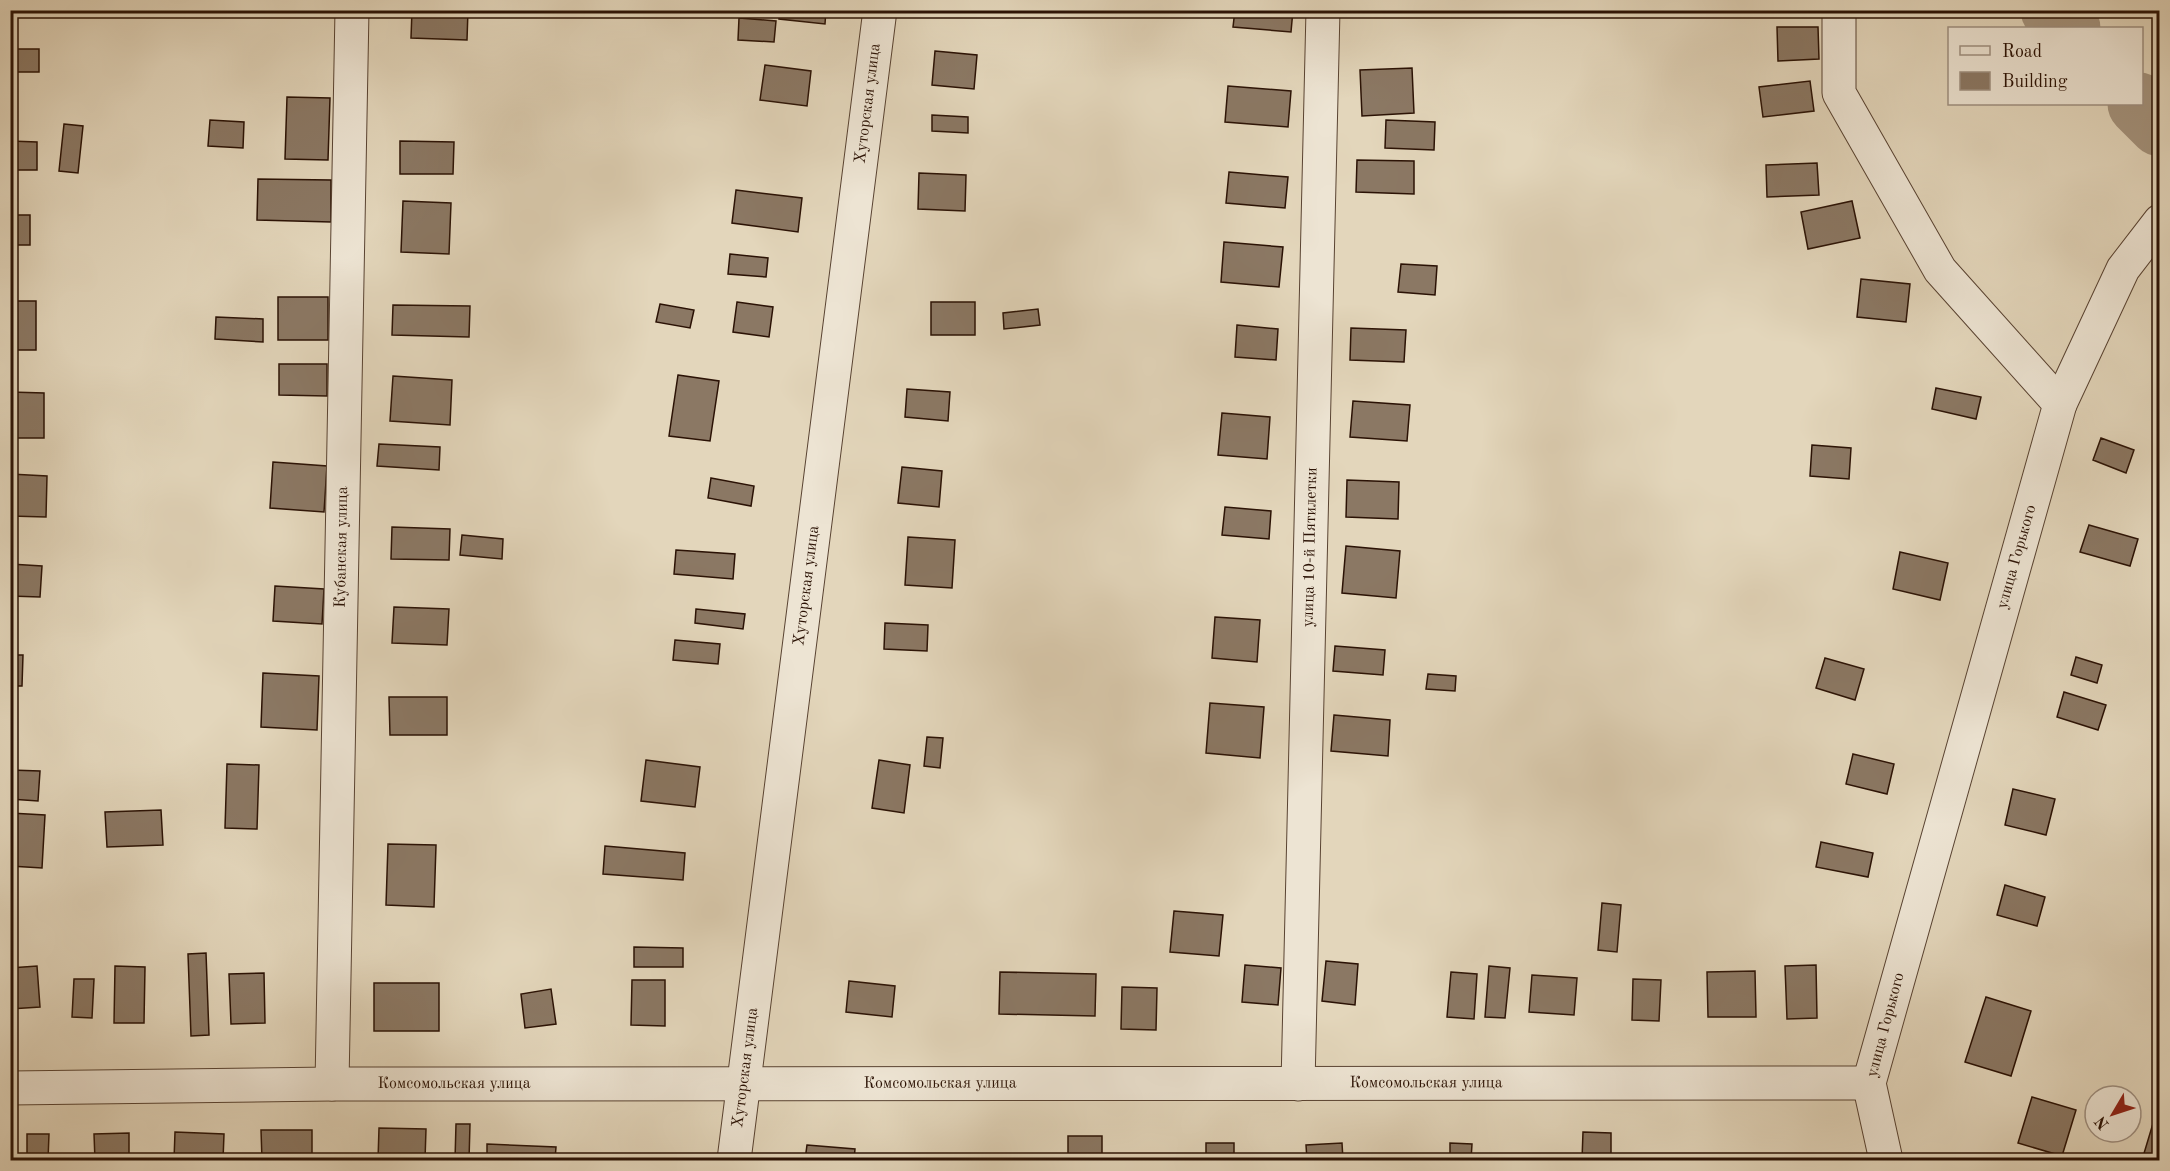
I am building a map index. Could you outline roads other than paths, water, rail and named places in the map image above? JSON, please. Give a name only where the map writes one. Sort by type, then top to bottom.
[{"type":"street","name":"Кубанская улица","points":[[332,1084],[352,10]]},
{"type":"street","name":"Хуторская улица","points":[[734,1161],[880,10]]},
{"type":"street","name":"улица 10-й Пятилетки","points":[[1298,1084],[1323,10]]},
{"type":"street","points":[[1839,10],[1839,93],[1940,270],[2060,404]]},
{"type":"street","name":"улица Горького","points":[[1886,1161],[1869,1083],[2060,404],[2123,269],[2160,221]]},
{"type":"street","name":"Комсомольская улица","points":[[10,1088],[332,1084],[1869,1083]]},
{"type":"waterway","points":[[2052,10],[2068,27]]},
{"type":"waterway","points":[[2140,105],[2160,125]]}]
